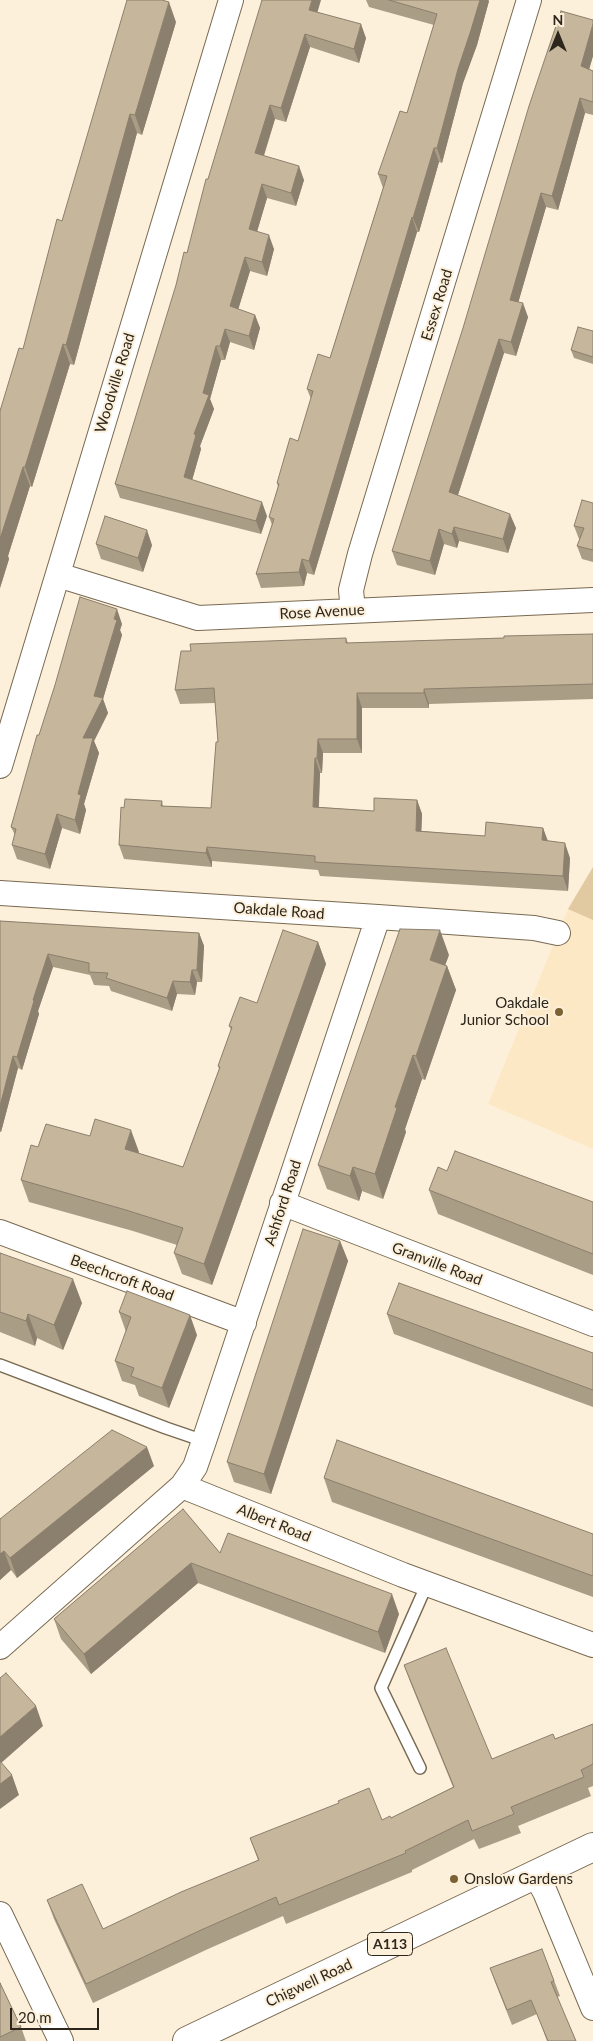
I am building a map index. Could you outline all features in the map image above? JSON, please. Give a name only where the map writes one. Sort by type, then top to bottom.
[{"type":"main road","name":"Chigwell Road","points":[[190,2040],[536,1876],[593,1847]]},
{"type":"street","name":"Woodville Road","points":[[0,766],[231,0]]},
{"type":"street","name":"Essex Road","points":[[353,611],[351,590],[360,554],[530,0]]},
{"type":"street","name":"Rose Avenue","points":[[58,575],[198,618],[593,600]]},
{"type":"street","name":"Oakdale Road","points":[[0,893],[534,928],[558,933]]},
{"type":"street","name":"Ashford Road","points":[[182,1486],[195,1467],[204,1441],[378,917]]},
{"type":"street","name":"Granville Road","points":[[282,1203],[593,1324]]},
{"type":"street","name":"Beechcroft Road","points":[[0,1232],[244,1323]]},
{"type":"street","name":"Albert Road","points":[[182,1486],[427,1584],[593,1645]]},
{"type":"street","points":[[0,1647],[182,1486]]},
{"type":"street","points":[[536,1876],[545,1892],[593,2008]]},
{"type":"street","points":[[0,1914],[61,2041]]},
{"type":"lane","points":[[0,1364],[204,1441]]},
{"type":"lane","points":[[420,1768],[381,1688],[427,1584]]},
{"type":"shaded area","name":"Oakdale Junior School","points":[[593,867],[593,1149],[488,1104],[568,909]]},
{"type":"shaded area","points":[[593,867],[593,920],[568,909]]},
{"type":"building","points":[[127,0],[162,0],[169,2],[135,115],[130,114],[66,345],[63,344],[25,467],[23,467],[0,539],[0,411],[19,348],[23,349],[57,219],[62,221]]},
{"type":"building","points":[[262,0],[312,0],[309,10],[361,24],[354,49],[305,34],[281,108],[270,105],[255,153],[299,166],[291,193],[262,184],[249,229],[269,235],[262,262],[245,257],[230,306],[255,315],[249,336],[225,329],[220,346],[216,346],[203,393],[209,395],[194,434],[196,435],[184,477],[262,502],[256,521],[115,484],[176,285],[184,252],[187,253],[206,179],[208,179]]},
{"type":"building","points":[[389,0],[480,0],[458,69],[437,148],[434,148],[412,217],[309,561],[302,559],[299,572],[256,574],[274,519],[269,517],[290,438],[298,441],[313,391],[307,389],[318,354],[330,358],[387,176],[378,174],[400,111],[407,113],[437,14]]},
{"type":"building","points":[[561,11],[593,20],[581,66],[593,71],[593,102],[580,98],[552,196],[541,193],[510,300],[523,303],[511,342],[499,339],[449,492],[510,514],[503,539],[454,527],[452,534],[439,529],[430,561],[392,551],[463,328],[529,106]]},
{"type":"building","points":[[578,327],[593,331],[593,357],[571,350]]},
{"type":"building","points":[[582,500],[593,503],[593,550],[577,546],[584,528],[574,526]]},
{"type":"building","points":[[105,516],[147,530],[138,558],[96,544]]},
{"type":"building","points":[[80,597],[117,609],[114,619],[117,620],[94,696],[103,698],[83,738],[93,738],[78,794],[81,795],[75,820],[57,814],[45,854],[12,845],[16,829],[11,827],[37,735],[39,735],[55,685]]},
{"type":"building","points":[[593,634],[593,684],[424,689],[424,693],[357,693],[357,739],[318,739],[317,758],[315,758],[313,807],[374,811],[374,798],[417,800],[416,831],[485,836],[486,822],[543,828],[542,840],[565,843],[563,876],[315,862],[315,856],[207,847],[206,853],[119,845],[121,807],[124,808],[125,799],[162,801],[161,806],[211,808],[216,742],[218,742],[214,688],[175,690],[181,651],[191,651],[190,644],[346,638],[346,643]]},
{"type":"building","points":[[0,921],[199,933],[197,970],[192,970],[190,982],[173,981],[167,998],[106,978],[108,973],[89,972],[89,963],[48,954],[17,1057],[13,1056],[0,1106]]},
{"type":"building","points":[[400,929],[440,930],[430,960],[447,966],[416,1056],[413,1055],[395,1107],[397,1108],[375,1174],[353,1167],[350,1176],[318,1165]]},
{"type":"building","points":[[283,930],[318,942],[204,1264],[174,1253],[183,1228],[21,1180],[31,1145],[38,1147],[46,1124],[90,1136],[95,1119],[131,1130],[125,1149],[183,1167],[220,1067],[218,1066],[232,1027],[229,1026],[240,997],[257,1003]]},
{"type":"building","points":[[455,1151],[593,1202],[593,1254],[429,1190],[438,1167],[447,1171]]},
{"type":"building","points":[[303,1229],[340,1241],[264,1474],[227,1462]]},
{"type":"building","points":[[0,1253],[73,1279],[54,1325],[28,1314],[26,1321],[0,1312]]},
{"type":"building","points":[[399,1283],[593,1353],[593,1390],[387,1314]]},
{"type":"building","points":[[127,1291],[190,1315],[162,1388],[131,1376],[134,1368],[115,1361],[131,1317],[119,1312]]},
{"type":"building","points":[[112,1430],[147,1447],[10,1558],[4,1551],[0,1554],[0,1519]]},
{"type":"building","points":[[337,1440],[593,1534],[593,1576],[324,1478]]},
{"type":"building","points":[[183,1509],[220,1553],[228,1533],[392,1594],[378,1632],[191,1563],[84,1654],[54,1619]]},
{"type":"building","points":[[446,1648],[492,1759],[553,1734],[555,1739],[593,1724],[593,1764],[581,1770],[584,1777],[511,1807],[514,1814],[472,1831],[468,1820],[405,1851],[406,1853],[279,1905],[276,1897],[86,1984],[47,1900],[82,1884],[103,1929],[181,1892],[259,1860],[250,1838],[339,1803],[338,1801],[369,1788],[382,1820],[390,1816],[391,1818],[454,1787],[404,1665]]},
{"type":"building","points":[[6,1673],[36,1706],[0,1737],[0,1678]]},
{"type":"building","points":[[0,1761],[12,1775],[0,1784]]},
{"type":"building","points":[[542,1949],[554,1981],[551,1982],[576,2041],[548,2041],[531,2000],[507,2010],[490,1968]]},
{"type":"building","points":[[0,1983],[21,2027],[0,2037]]},
{"type":"place","name":"Oakdale Junior School","points":[[559,1012]]},
{"type":"place","name":"Onslow Gardens","points":[[454,1879]]}]
